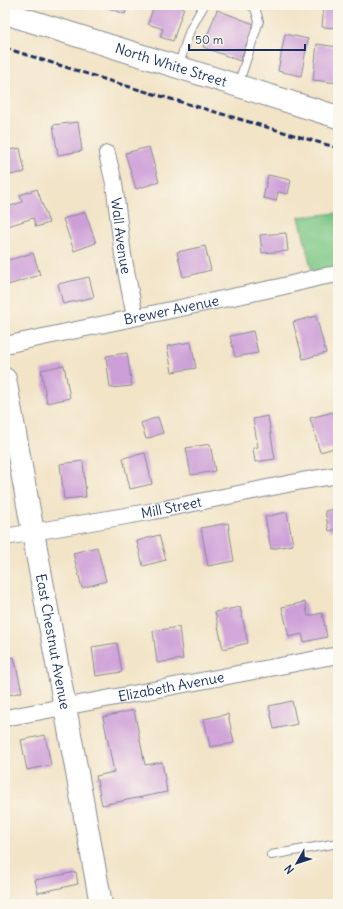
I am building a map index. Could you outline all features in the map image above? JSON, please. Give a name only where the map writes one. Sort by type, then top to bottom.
[{"type":"street","name":"North White Street","points":[[5,13],[338,117]]},
{"type":"street","name":"Wall Avenue","points":[[107,154],[114,183],[123,255],[135,317]]},
{"type":"street","name":"Brewer Avenue","points":[[5,345],[338,274]]},
{"type":"street","name":"East Chestnut Avenue","points":[[5,379],[101,904]]},
{"type":"street","name":"Mill Street","points":[[5,537],[154,511],[302,481],[338,476]]},
{"type":"street","name":"Elizabeth Avenue","points":[[5,718],[338,655]]},
{"type":"lane","points":[[178,67],[190,30],[204,5]]},
{"type":"lane","points":[[238,86],[259,21],[255,8],[250,5]]},
{"type":"lane","points":[[271,855],[338,843]]},
{"type":"green space","points":[[338,213],[338,269],[312,272],[299,217]]},
{"type":"building","points":[[100,5],[128,5],[125,14]]},
{"type":"building","points":[[154,5],[179,5],[184,7],[173,41],[160,37],[163,29],[148,24]]},
{"type":"building","points":[[324,5],[338,5],[338,28],[322,27]]},
{"type":"building","points":[[217,10],[254,24],[240,61],[203,47]]},
{"type":"building","points":[[285,34],[308,39],[301,76],[278,71]]},
{"type":"building","points":[[317,44],[338,47],[338,83],[313,80]]},
{"type":"building","points":[[78,122],[82,151],[58,155],[53,125]]},
{"type":"building","points":[[7,130],[9,143],[5,144],[5,131]]},
{"type":"building","points":[[149,147],[159,182],[136,189],[125,153]]},
{"type":"building","points":[[20,148],[25,172],[5,176],[5,151]]},
{"type":"building","points":[[268,175],[291,180],[288,194],[278,192],[276,201],[263,198]]},
{"type":"building","points":[[37,189],[49,223],[36,227],[33,218],[5,227],[5,208],[22,202],[20,195]]},
{"type":"building","points":[[85,212],[96,243],[74,251],[63,219]]},
{"type":"building","points":[[286,233],[288,251],[262,253],[260,235]]},
{"type":"building","points":[[205,246],[211,270],[183,277],[177,252]]},
{"type":"building","points":[[33,253],[40,275],[8,285],[5,275],[5,261]]},
{"type":"building","points":[[89,277],[94,297],[63,304],[58,284]]},
{"type":"building","points":[[316,316],[326,353],[303,359],[293,322]]},
{"type":"building","points":[[253,331],[258,353],[235,357],[230,336]]},
{"type":"building","points":[[191,342],[196,368],[172,372],[167,346]]},
{"type":"building","points":[[127,353],[132,386],[110,388],[106,356]]},
{"type":"building","points":[[64,365],[70,398],[47,403],[41,370]]},
{"type":"building","points":[[333,412],[338,429],[338,447],[320,452],[310,418]]},
{"type":"building","points":[[268,416],[275,459],[255,462],[253,448],[258,447],[253,419]]},
{"type":"building","points":[[158,417],[163,433],[146,439],[141,423]]},
{"type":"building","points":[[210,444],[215,471],[191,475],[186,448]]},
{"type":"building","points":[[145,453],[152,484],[130,489],[123,458]]},
{"type":"building","points":[[83,461],[86,497],[64,499],[60,464]]},
{"type":"building","points":[[338,508],[338,529],[329,531],[325,511]]},
{"type":"building","points":[[287,512],[293,545],[271,549],[265,517]]},
{"type":"building","points":[[228,523],[234,561],[208,566],[201,528]]},
{"type":"building","points":[[159,535],[166,560],[143,566],[137,541]]},
{"type":"building","points":[[97,547],[106,581],[82,588],[73,553]]},
{"type":"building","points":[[305,602],[308,616],[322,613],[327,637],[304,642],[302,634],[289,637],[282,607]]},
{"type":"building","points":[[240,607],[248,643],[223,649],[215,612]]},
{"type":"building","points":[[179,627],[183,659],[157,663],[153,631]]},
{"type":"building","points":[[117,643],[122,672],[96,676],[92,647]]},
{"type":"building","points":[[14,657],[22,692],[5,696],[5,659]]},
{"type":"building","points":[[292,701],[297,724],[274,729],[269,706]]},
{"type":"building","points":[[134,710],[145,765],[162,762],[167,792],[102,805],[96,776],[114,772],[103,717]]},
{"type":"building","points":[[228,714],[234,743],[210,747],[204,719]]},
{"type":"building","points":[[45,735],[51,765],[27,770],[21,740]]},
{"type":"building","points":[[76,872],[78,884],[38,893],[35,880]]},
{"type":"railway","points":[[5,48],[113,82],[338,148]]}]
